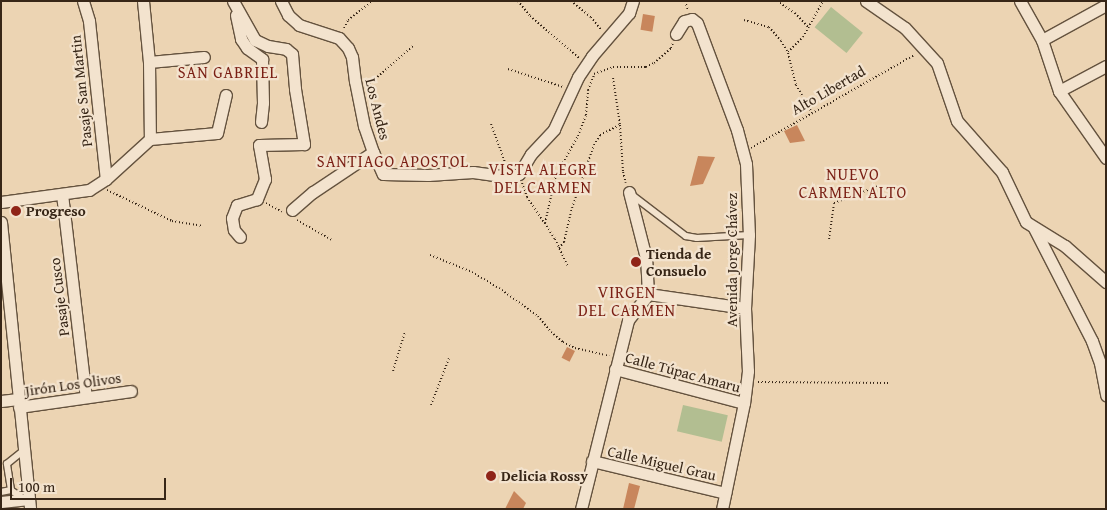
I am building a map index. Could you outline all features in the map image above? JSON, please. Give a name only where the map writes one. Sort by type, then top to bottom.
[{"type":"street","name":"Pasaje San Martin","points":[[83,1],[88,21],[101,182]]},
{"type":"street","points":[[143,1],[149,62],[150,139]]},
{"type":"street","points":[[233,1],[255,40],[289,51],[294,62],[295,89],[304,144],[259,145],[264,179],[257,199],[237,205],[232,218],[234,230],[240,237]]},
{"type":"street","points":[[233,1],[241,39],[250,52],[262,59],[263,102],[261,122]]},
{"type":"street","points":[[281,1],[288,15],[299,24],[339,38]]},
{"type":"street","points":[[514,176],[554,129],[574,90],[590,69],[607,38],[617,29],[629,13],[633,1]]},
{"type":"street","points":[[866,1],[905,28],[925,48],[937,64],[957,122],[1002,172],[1026,222],[1065,246],[1106,282]]},
{"type":"street","points":[[1020,1],[1042,40],[1059,91],[1106,158]]},
{"type":"street","points":[[1042,40],[1106,5]]},
{"type":"street","name":"Avenida Jorge Chávez","points":[[676,34],[684,21],[692,19],[697,23],[737,130],[746,164],[749,235],[745,308],[748,354],[747,382],[722,509]]},
{"type":"street","name":"Los Andes","points":[[339,38],[348,48],[352,57],[357,94],[380,171],[387,175],[473,172],[514,176]]},
{"type":"street","points":[[149,62],[204,57]]},
{"type":"street","points":[[1059,91],[1106,66]]},
{"type":"street","points":[[1,202],[77,193],[101,182],[150,139],[217,133],[226,95]]},
{"type":"street","points":[[292,210],[313,192],[373,152]]},
{"type":"street","points":[[581,509],[628,320],[648,294],[646,258],[629,192]]},
{"type":"street","name":"Pasaje Cusco","points":[[62,194],[86,397]]},
{"type":"street","points":[[1,222],[5,300],[19,403],[28,503],[1,502]]},
{"type":"street","points":[[1034,228],[1092,341],[1100,363],[1106,395]]},
{"type":"street","points":[[648,294],[745,308]]},
{"type":"street","name":"Calle Túpac Amaru","points":[[616,364],[744,403]]},
{"type":"street","name":"Jirón Los Olivos","points":[[1,401],[19,403],[131,391]]},
{"type":"street","name":"Calle Miguel Grau","points":[[592,461],[725,493]]},
{"type":"lane","points":[[629,192],[686,236],[697,238],[749,235]]},
{"type":"lane","points":[[24,450],[7,464],[10,490],[28,503]]},
{"type":"lane","points":[[1,492],[10,490]]},
{"type":"path","points":[[339,38],[348,20],[372,1]]},
{"type":"path","points":[[518,1],[530,16],[590,69],[646,67],[654,63],[670,48],[676,34]]},
{"type":"path","points":[[571,1],[591,17],[607,38]]},
{"type":"path","points":[[777,1],[795,13],[808,27]]},
{"type":"path","points":[[788,53],[803,37],[824,1]]},
{"type":"path","points":[[744,20],[769,27],[781,41],[788,53],[796,85],[812,113]]},
{"type":"path","points":[[357,94],[414,45]]},
{"type":"path","name":"Alto Libertad","points":[[743,153],[925,48]]},
{"type":"path","points":[[508,69],[574,90]]},
{"type":"path","points":[[588,78],[590,69]]},
{"type":"path","points":[[545,223],[556,175],[578,136],[586,115],[590,69]]},
{"type":"path","points":[[613,78],[620,125],[623,172],[629,192]]},
{"type":"path","points":[[490,124],[505,160],[545,223],[567,265]]},
{"type":"path","points":[[559,248],[564,242],[572,208],[594,145],[600,135],[620,125]]},
{"type":"path","points":[[101,182],[156,215],[191,226],[202,226]]},
{"type":"path","points":[[829,239],[834,203],[878,186]]},
{"type":"path","points":[[430,255],[472,272],[499,288],[538,316],[550,332],[563,342],[616,364]]},
{"type":"path","points":[[392,371],[405,332]]},
{"type":"path","points":[[431,405],[449,358]]},
{"type":"path","points":[[747,382],[888,383]]},
{"type":"green space","points":[[831,7],[863,33],[847,53],[815,27]]},
{"type":"green space","points":[[683,405],[728,415],[722,442],[677,431]]},
{"type":"building","points":[[643,14],[655,16],[652,32],[640,30]]},
{"type":"building","points":[[797,125],[805,141],[790,143],[784,131]]},
{"type":"building","points":[[698,156],[715,157],[703,184],[690,186]]},
{"type":"building","points":[[567,347],[575,351],[570,362],[562,358]]},
{"type":"building","points":[[629,483],[640,486],[634,509],[623,509]]},
{"type":"building","points":[[514,491],[526,503],[523,509],[505,509]]},
{"type":"place","name":"Progreso","points":[[16,211]]},
{"type":"place","name":"Tienda de Consuelo","points":[[636,262]]},
{"type":"place","name":"Delicia Rossy","points":[[491,476]]},
{"type":"district","name":"SAN GABRIEL","points":[[228,72]]},
{"type":"district","name":"SANTIAGO APOSTOL","points":[[393,161]]},
{"type":"district","name":"VISTA ALEGRE DEL CARMEN","points":[[543,178]]},
{"type":"district","name":"NUEVO CARMEN ALTO","points":[[853,183]]},
{"type":"district","name":"VIRGEN DEL CARMEN","points":[[627,301]]}]
